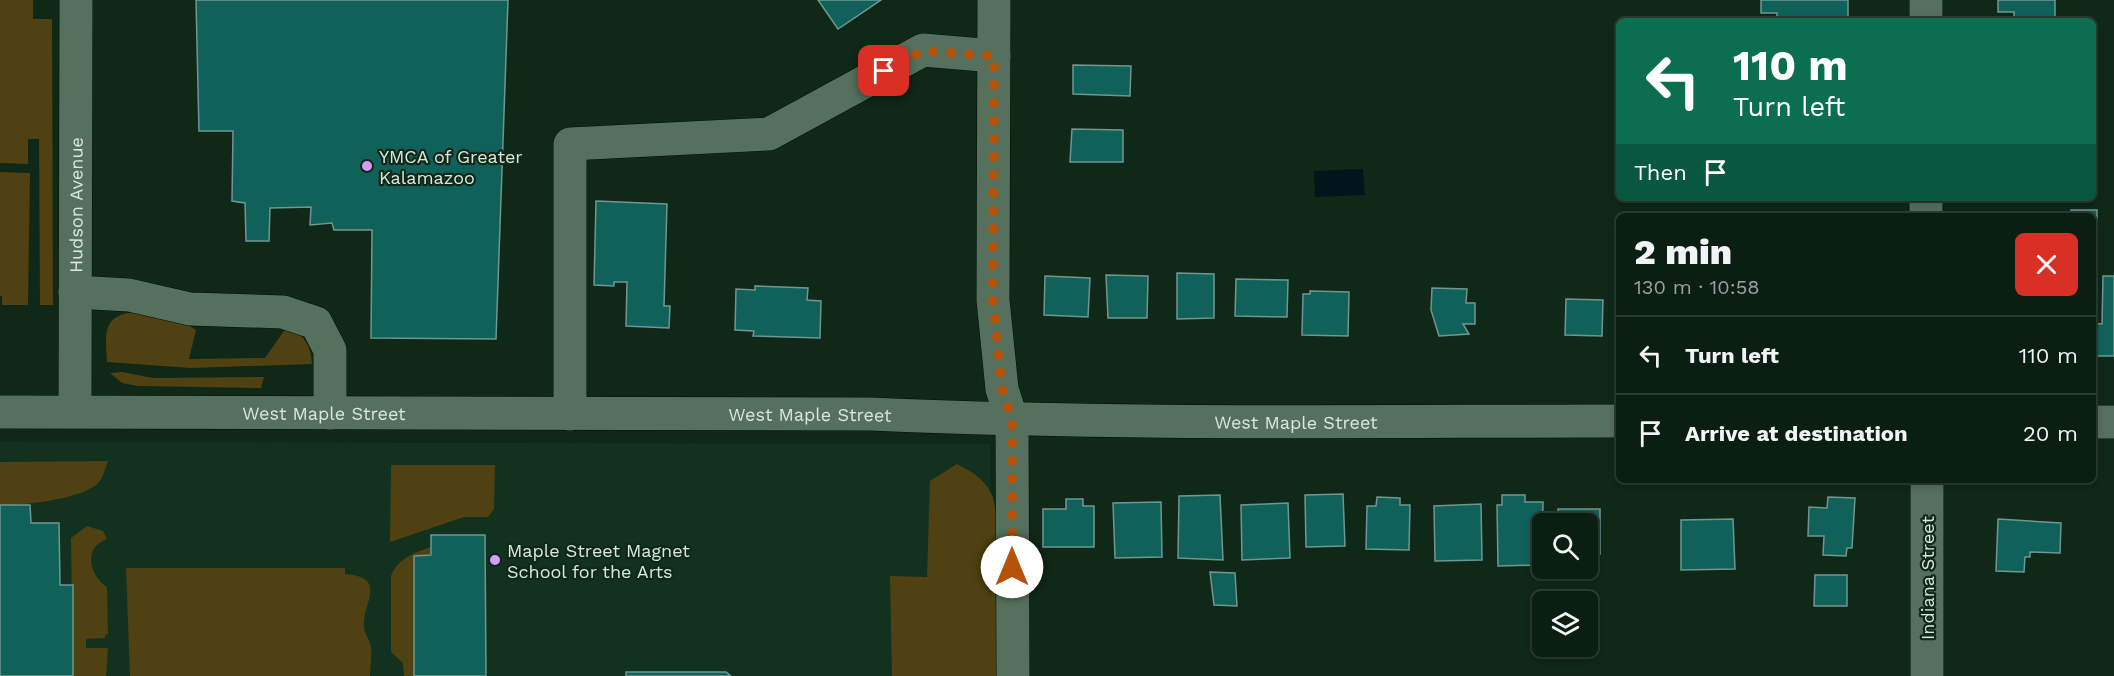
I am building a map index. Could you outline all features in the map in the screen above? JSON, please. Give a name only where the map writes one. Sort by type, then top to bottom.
[{"type":"street","name":"Hudson Avenue","points":[[75,411],[76,0]]},
{"type":"street","points":[[994,0],[993,300],[1002,389],[1012,420],[1013,676]]},
{"type":"street","points":[[1926,0],[1926,18]]},
{"type":"street","points":[[570,414],[570,144],[769,134],[923,51],[994,56]]},
{"type":"street","points":[[75,292],[129,295],[190,309],[283,312],[316,323],[330,350],[330,413]]},
{"type":"street","name":"West Maple Street","points":[[0,412],[870,414],[1012,420],[1616,421]]},
{"type":"street","points":[[2096,422],[2114,422]]},
{"type":"street","name":"Indiana Street","points":[[1927,483],[1927,676]]},
{"type":"shaded area","points":[[0,0],[33,0],[33,19],[52,19],[53,305],[40,305],[39,139],[28,139],[28,164],[0,163]]},
{"type":"shaded area","points":[[0,172],[30,173],[28,305],[2,305],[2,296],[0,296]]},
{"type":"shaded area","points":[[129,313],[172,319],[196,330],[189,359],[265,358],[286,328],[292,328],[307,343],[312,364],[191,368],[107,362],[106,337],[109,324],[120,315]]},
{"type":"shaded area","points":[[122,372],[153,378],[264,377],[261,388],[138,386],[122,383],[110,373]]},
{"type":"shaded area","name":"Maple Street Magnet School for the Arts","points":[[0,442],[990,444],[990,676],[0,676]]},
{"type":"shaded area","points":[[108,461],[100,480],[87,490],[50,501],[0,505],[0,462]]},
{"type":"shaded area","points":[[957,464],[972,472],[984,483],[995,505],[998,551],[996,676],[892,676],[890,576],[927,577],[930,481]]},
{"type":"shaded area","points":[[391,465],[495,465],[494,509],[488,517],[464,517],[390,542]]},
{"type":"shaded area","points":[[87,526],[103,531],[107,539],[94,549],[91,562],[96,576],[107,587],[108,634],[105,638],[86,639],[86,648],[108,648],[106,676],[73,676],[71,538]]},
{"type":"shaded area","points":[[431,547],[414,676],[404,676],[403,663],[391,652],[391,576],[402,560]]},
{"type":"shaded area","points":[[126,568],[345,568],[345,574],[358,576],[366,580],[370,586],[364,626],[371,647],[370,676],[130,676]]},
{"type":"water","points":[[1363,169],[1365,195],[1315,197],[1314,171]]},
{"type":"building","name":"YMCA of Greater Kalamazoo","points":[[196,0],[508,0],[496,339],[371,338],[372,230],[334,230],[332,223],[310,225],[311,207],[270,208],[269,241],[246,241],[245,203],[232,201],[233,131],[199,131]]},
{"type":"building","points":[[818,0],[881,0],[838,29]]},
{"type":"building","points":[[1761,0],[1848,0],[1848,18],[1777,18],[1777,13],[1761,13]]},
{"type":"building","points":[[1998,0],[2055,0],[2055,18],[2014,18],[2014,12],[1998,12]]},
{"type":"building","points":[[1073,65],[1131,66],[1130,96],[1073,94]]},
{"type":"building","points":[[1072,129],[1123,130],[1123,162],[1070,162]]},
{"type":"building","points":[[596,201],[667,204],[664,306],[670,306],[669,328],[626,326],[627,282],[614,282],[614,286],[594,285]]},
{"type":"building","points":[[2071,210],[2097,210],[2097,244],[2096,213],[2071,213]]},
{"type":"building","points":[[1177,273],[1214,274],[1214,318],[1177,319]]},
{"type":"building","points":[[1106,275],[1148,276],[1147,318],[1108,318]]},
{"type":"building","points":[[1045,276],[1090,278],[1088,317],[1044,315]]},
{"type":"building","points":[[2103,276],[2114,276],[2114,356],[2096,356],[2096,323],[2102,324]]},
{"type":"building","points":[[1236,279],[1288,280],[1287,317],[1235,316]]},
{"type":"building","points":[[755,286],[808,288],[807,300],[821,301],[820,338],[753,336],[754,331],[735,330],[736,289],[755,290]]},
{"type":"building","points":[[1432,288],[1467,289],[1466,303],[1475,303],[1475,324],[1463,324],[1469,334],[1439,336],[1431,310]]},
{"type":"building","points":[[1310,291],[1349,292],[1348,336],[1302,335],[1303,294],[1310,294]]},
{"type":"building","points":[[1566,299],[1603,300],[1602,336],[1565,335]]},
{"type":"building","points":[[1343,494],[1345,546],[1306,547],[1305,495]]},
{"type":"building","points":[[1220,495],[1223,560],[1178,558],[1179,496]]},
{"type":"building","points":[[1502,495],[1525,495],[1525,502],[1543,502],[1543,513],[1532,513],[1532,565],[1498,566],[1497,505],[1502,505]]},
{"type":"building","points":[[1377,497],[1400,498],[1400,505],[1410,505],[1409,550],[1366,549],[1367,506],[1376,506]]},
{"type":"building","points":[[1828,497],[1855,498],[1852,548],[1847,548],[1846,556],[1823,555],[1824,536],[1808,536],[1809,507],[1827,508]]},
{"type":"building","points":[[1066,499],[1083,499],[1083,506],[1094,506],[1094,547],[1043,547],[1043,509],[1066,509]]},
{"type":"building","points":[[1161,502],[1162,557],[1115,558],[1113,503]]},
{"type":"building","points":[[1288,503],[1290,558],[1242,560],[1241,505]]},
{"type":"building","points":[[1481,504],[1482,560],[1435,561],[1434,506]]},
{"type":"building","points":[[0,505],[30,505],[31,523],[59,523],[60,585],[73,585],[73,676],[0,676]]},
{"type":"building","points":[[1558,509],[1600,509],[1600,554],[1598,554],[1598,513],[1558,513]]},
{"type":"building","points":[[1733,519],[1735,569],[1681,570],[1681,520]]},
{"type":"building","points":[[1998,519],[2061,523],[2060,553],[2030,552],[2030,557],[2025,557],[2024,572],[1996,571]]},
{"type":"building","points":[[431,535],[485,535],[486,676],[414,676],[414,556],[431,555]]},
{"type":"building","points":[[1210,572],[1235,573],[1237,606],[1214,605]]},
{"type":"building","points":[[1815,575],[1847,575],[1847,606],[1814,606]]},
{"type":"building","points":[[626,672],[726,672],[731,676],[626,676]]},
{"type":"place","name":"YMCA of Greater Kalamazoo","points":[[367,166]]},
{"type":"place","name":"Maple Street Magnet School for the Arts","points":[[495,560]]},
{"type":"route","points":[[884,71],[923,51],[994,56],[993,300],[1002,389],[1012,420],[1012,567]]}]
